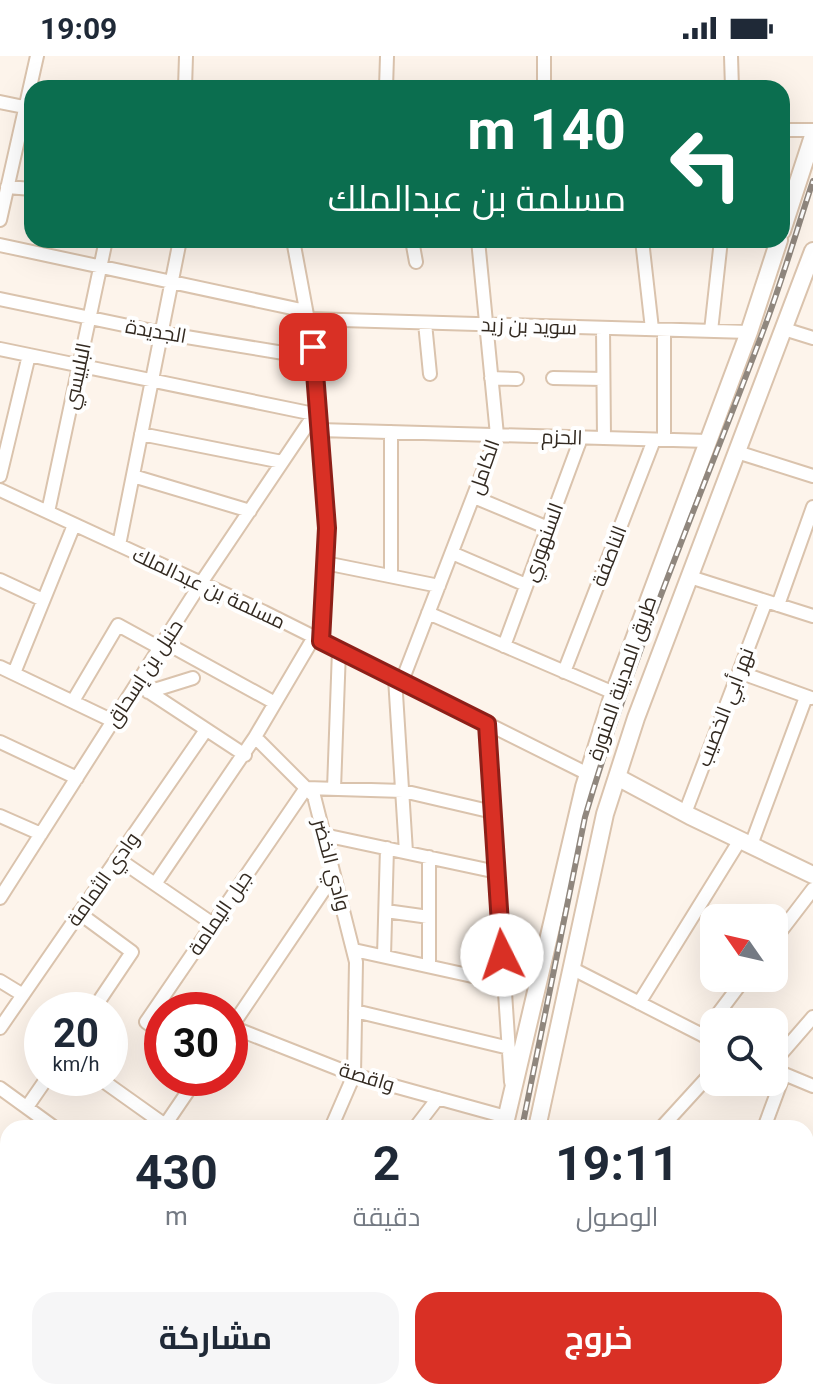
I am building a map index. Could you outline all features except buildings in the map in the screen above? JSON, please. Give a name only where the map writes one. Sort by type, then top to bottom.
[{"type":"main road","points":[[790,206],[813,136]]},
{"type":"main road","name":"طريق المدينة المنورة","points":[[506,1120],[561,876],[588,774],[614,693],[749,332],[776,248]]},
{"type":"main road","name":"طريق المدينة المنورة","points":[[539,1120],[605,814],[636,718],[813,251]]},
{"type":"main road","points":[[617,777],[813,875]]},
{"type":"street","points":[[31,80],[37,56]]},
{"type":"street","points":[[185,80],[186,56]]},
{"type":"street","points":[[386,80],[387,56]]},
{"type":"street","points":[[544,56],[544,80]]},
{"type":"street","points":[[731,56],[732,80]]},
{"type":"street","points":[[0,102],[24,107]]},
{"type":"street","points":[[0,220],[7,187],[5,167],[24,130]]},
{"type":"street","points":[[790,130],[813,130]]},
{"type":"street","points":[[7,187],[24,188]]},
{"type":"street","name":"سويد بن زيد","points":[[0,245],[172,280],[307,315],[425,323],[749,332]]},
{"type":"street","name":"البلبيسي","points":[[48,512],[104,248]]},
{"type":"street","points":[[119,545],[178,248]]},
{"type":"street","points":[[155,884],[245,755],[317,639],[327,528],[314,358],[294,248]]},
{"type":"street","points":[[413,248],[416,262]]},
{"type":"street","name":"الكامل","points":[[406,852],[398,680],[439,586],[497,435],[479,248]]},
{"type":"street","name":"الناصفة","points":[[564,672],[659,440],[658,329],[643,248]]},
{"type":"street","points":[[711,331],[720,248]]},
{"type":"street","name":"الجديدة","points":[[0,299],[162,333],[314,358]]},
{"type":"street","points":[[425,323],[430,374]]},
{"type":"street","points":[[603,328],[604,438]]},
{"type":"street","points":[[784,329],[813,338]]},
{"type":"street","points":[[0,349],[316,412]]},
{"type":"street","points":[[0,476],[29,355]]},
{"type":"street","points":[[491,378],[517,379]]},
{"type":"street","points":[[553,378],[603,379]]},
{"type":"street","name":"حنبل بن إسحاق","points":[[0,898],[113,721],[143,688],[162,645],[316,412]]},
{"type":"street","name":"الحزم","points":[[319,430],[708,441]]},
{"type":"street","points":[[391,432],[391,576]]},
{"type":"street","points":[[141,434],[282,462]]},
{"type":"street","name":"السنهوري","points":[[504,646],[581,438]]},
{"type":"street","points":[[737,452],[813,476]]},
{"type":"street","points":[[133,476],[250,511]]},
{"type":"street","name":"مسلمة بن عبدالملك","points":[[0,490],[317,639],[588,774]]},
{"type":"street","points":[[474,497],[548,528]]},
{"type":"street","name":"نهر أبي الخصيب","points":[[685,813],[739,672],[772,603],[807,542],[813,507]]},
{"type":"street","points":[[14,673],[74,525]]},
{"type":"street","points":[[452,553],[526,585]]},
{"type":"street","points":[[325,563],[439,586]]},
{"type":"street","points":[[690,577],[813,616]]},
{"type":"street","points":[[1,582],[43,600]]},
{"type":"street","points":[[428,613],[614,693]]},
{"type":"street","points":[[73,701],[118,625],[275,703]]},
{"type":"street","points":[[334,789],[339,650]]},
{"type":"street","points":[[0,667],[113,721]]},
{"type":"street","points":[[639,1003],[746,843],[809,698],[739,672]]},
{"type":"street","points":[[143,688],[193,678]]},
{"type":"street","points":[[143,688],[245,755]]},
{"type":"street","points":[[487,724],[512,1093]]},
{"type":"street","name":"وادي الثمامة","points":[[0,1028],[206,730]]},
{"type":"street","name":"وادي الخضر","points":[[255,737],[314,796],[354,950],[354,1075],[334,1120]]},
{"type":"street","points":[[0,742],[77,778]]},
{"type":"street","points":[[306,788],[403,791],[493,812]]},
{"type":"street","name":"جبل اليمامة","points":[[167,992],[306,788]]},
{"type":"street","points":[[0,816],[41,834]]},
{"type":"street","points":[[324,835],[497,872]]},
{"type":"street","points":[[384,956],[387,848]]},
{"type":"street","points":[[429,857],[429,966]]},
{"type":"street","points":[[117,858],[213,924]]},
{"type":"street","points":[[248,1003],[334,875]]},
{"type":"street","points":[[788,922],[813,889]]},
{"type":"street","points":[[386,911],[429,917]]},
{"type":"street","points":[[79,913],[132,952],[105,992]]},
{"type":"street","points":[[354,950],[504,983]]},
{"type":"street","points":[[571,968],[700,1034]]},
{"type":"street","points":[[0,981],[23,995]]},
{"type":"street","points":[[355,1011],[509,1048]]},
{"type":"street","points":[[788,1046],[813,1017]]},
{"type":"street","name":"واقصة","points":[[248,1034],[354,1075],[438,1098],[497,1120]]},
{"type":"street","points":[[788,1076],[813,1086]]},
{"type":"street","points":[[668,1120],[700,1085]]},
{"type":"street","points":[[0,1088],[44,1120]]},
{"type":"street","points":[[27,1107],[35,1096]]},
{"type":"street","points":[[123,1096],[155,1120]]},
{"type":"street","points":[[169,1120],[185,1096]]},
{"type":"street","points":[[766,1120],[773,1096]]},
{"type":"street","points":[[421,1120],[438,1098]]},
{"type":"railway","points":[[524,1120],[585,817],[604,755],[670,570],[765,326],[813,181]]},
{"type":"route","points":[[313,347],[327,528],[321,641],[487,724],[502,955]]}]
